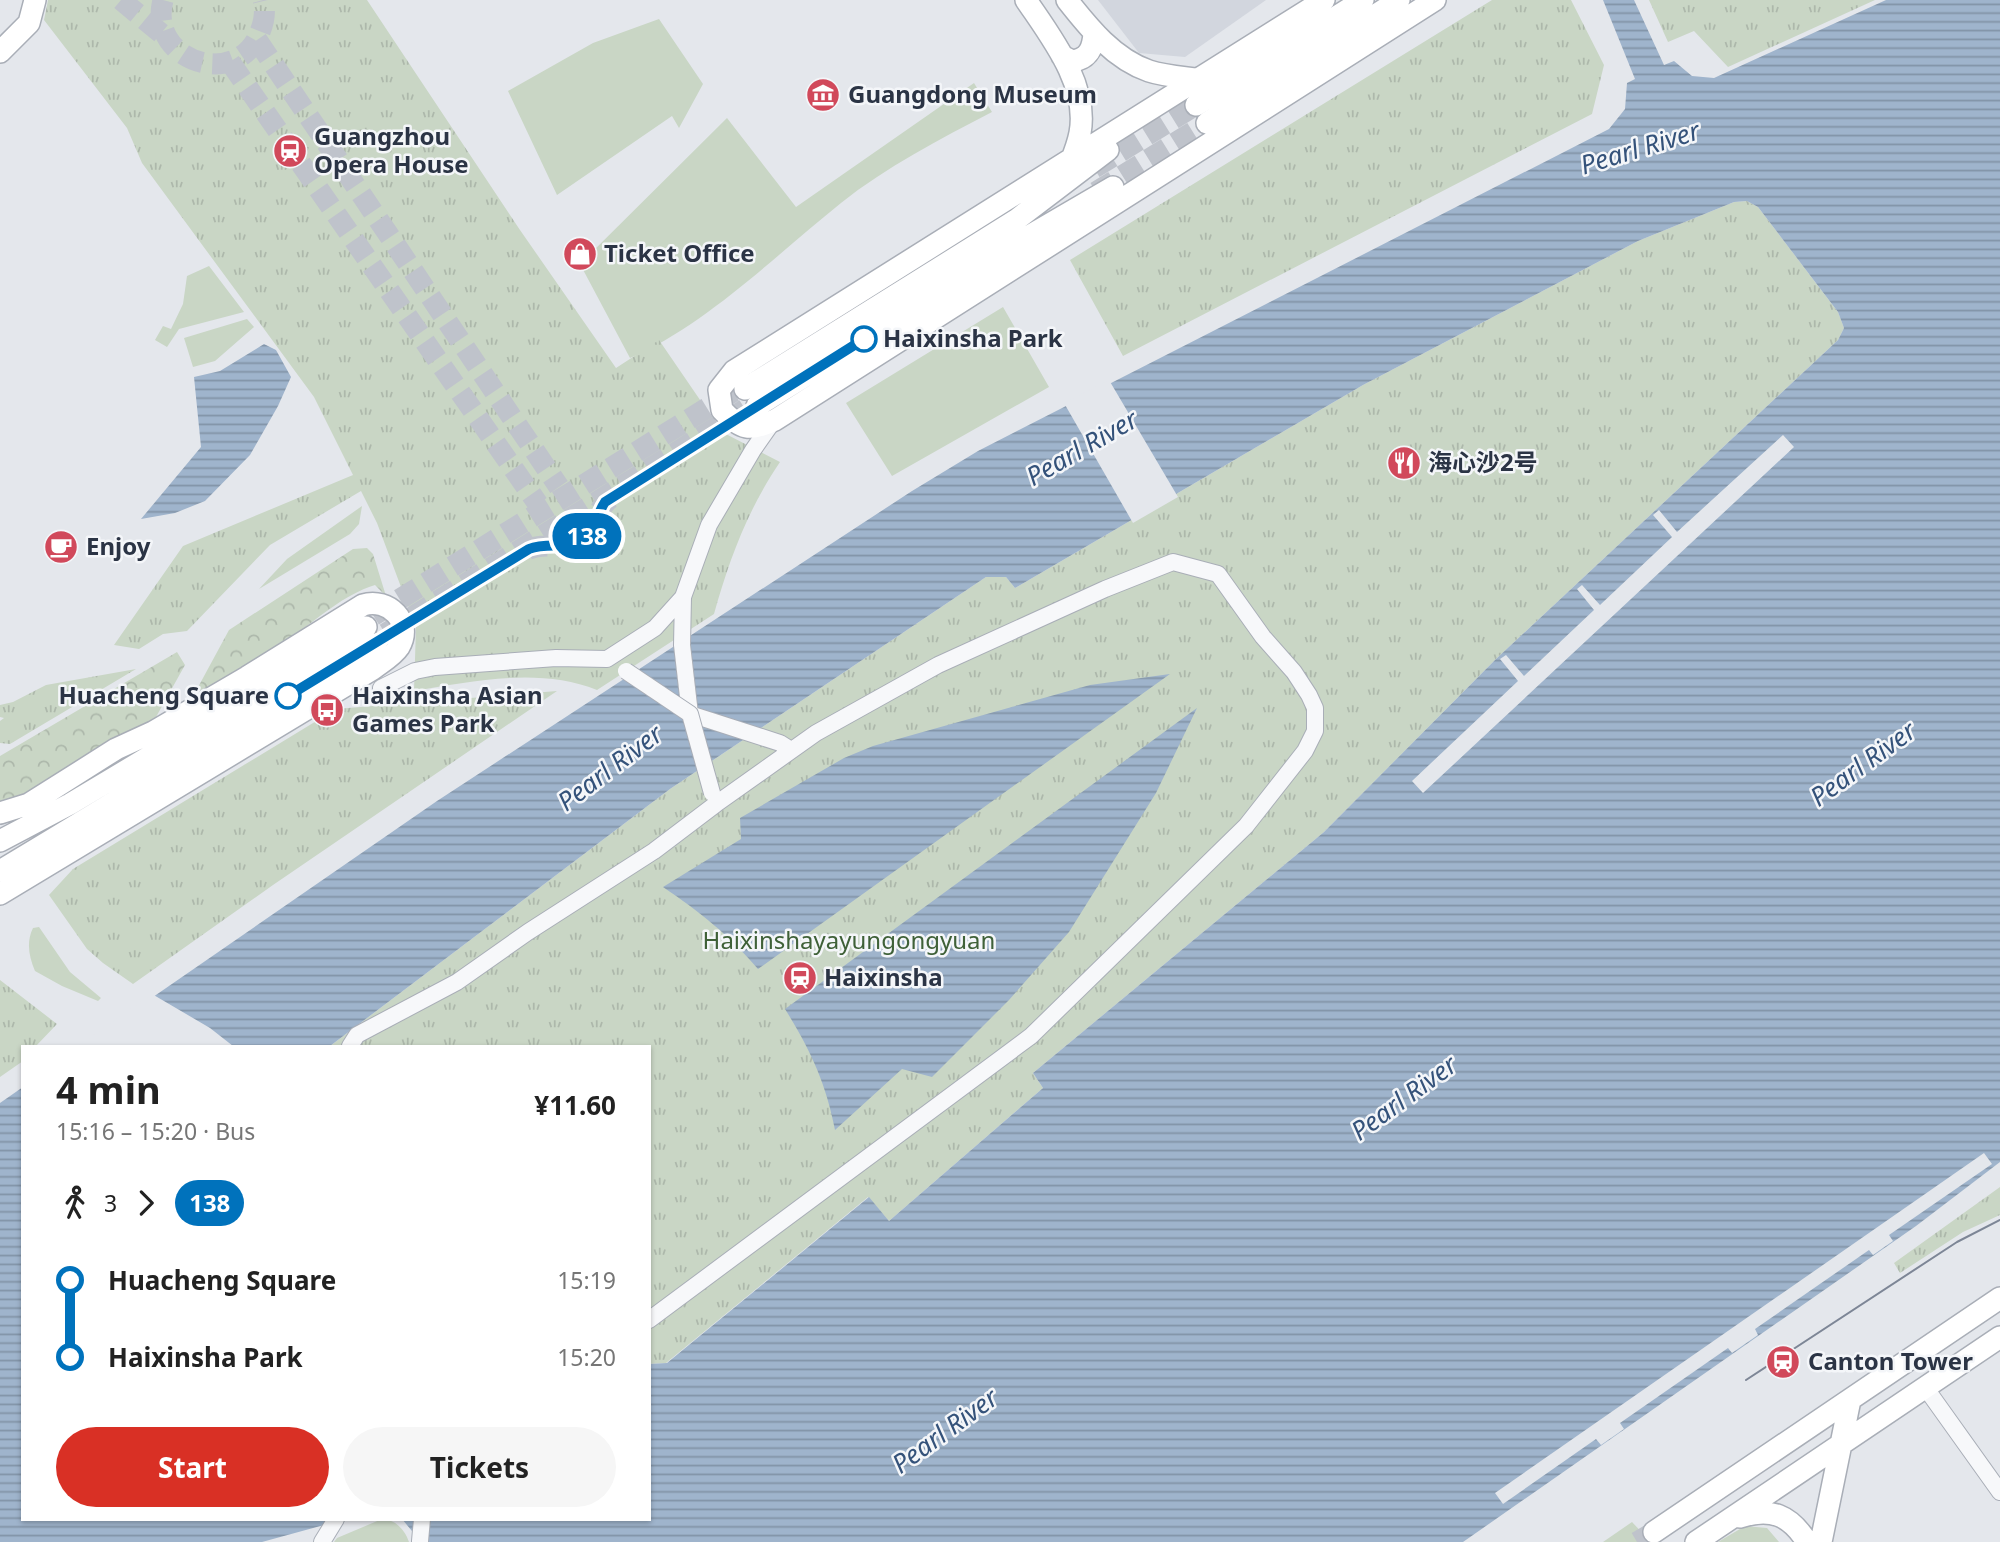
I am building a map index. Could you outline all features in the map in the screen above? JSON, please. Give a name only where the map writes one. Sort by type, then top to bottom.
[{"type":"main road","points":[[0,52],[29,23],[35,0]]},
{"type":"main road","points":[[1026,0],[1062,56],[1078,96],[1081,132],[1060,188]]},
{"type":"main road","points":[[1067,0],[1108,46],[1147,70],[1197,79]]},
{"type":"main road","points":[[1324,0],[747,363],[724,382],[719,390],[722,410],[741,426],[750,428],[775,420],[1206,122],[1399,0]]},
{"type":"main road","points":[[1150,110],[1107,151],[1016,220],[751,398],[1130,177],[1206,122],[1363,0]]},
{"type":"main road","points":[[1206,122],[1435,0]]},
{"type":"main road","points":[[1062,56],[1072,61],[1085,57],[1093,45],[1094,33]]},
{"type":"main road","points":[[0,813],[29,804],[116,749],[153,732],[363,605],[381,603],[396,612],[403,628],[400,644],[373,669],[60,846],[2,882]]},
{"type":"main road","points":[[0,841],[44,819],[371,635],[60,846],[2,882]]},
{"type":"main road","points":[[0,824],[44,819]]},
{"type":"main road","points":[[1654,1532],[2000,1298]]},
{"type":"main road","points":[[1696,1542],[2000,1337]]},
{"type":"main road","points":[[1835,1542],[1857,1434],[1850,1400]]},
{"type":"main road","points":[[1821,1542],[1850,1400]]},
{"type":"main road","points":[[1725,1522],[1750,1514],[1768,1512],[1783,1517],[1807,1542]]},
{"type":"street","points":[[714,799],[690,714],[682,634],[683,597],[709,525],[753,450],[775,420]]},
{"type":"street","points":[[351,1045],[357,1035],[457,982],[654,851],[714,799],[786,746],[816,733],[938,664],[1105,589],[1173,562],[1218,574],[1263,637],[1294,672],[1315,708],[1315,732],[1305,751],[1246,826],[1031,1036],[651,1319]]},
{"type":"street","points":[[607,659],[655,628],[683,597]]},
{"type":"street","points":[[381,688],[415,671],[435,667],[556,657],[607,659],[690,714],[786,746]]},
{"type":"street","points":[[1925,1387],[2000,1492]]},
{"type":"street","points":[[420,1541],[422,1521]]},
{"type":"shaded area","points":[[1098,0],[1266,0],[1185,57],[1139,53]]},
{"type":"green space","points":[[48,0],[367,0],[520,230],[616,368],[659,340],[722,432],[780,462],[758,498],[741,535],[714,614],[597,690],[553,679],[506,678],[414,691],[416,627],[377,523],[361,491],[270,545],[187,631],[163,634],[139,649],[114,645],[183,546],[353,475],[314,397],[142,163],[127,128],[44,20]]},
{"type":"green space","points":[[1492,0],[1571,0],[1604,65],[1592,114],[1123,356],[1070,260]]},
{"type":"green space","points":[[1649,0],[1875,0],[1728,67],[1694,31],[1668,42]]},
{"type":"green space","points":[[659,19],[703,84],[679,128],[672,116],[557,195],[508,91],[593,43]]},
{"type":"green space","points":[[974,83],[992,112],[876,177],[713,308],[658,344],[630,358],[580,264],[727,118],[796,207]]},
{"type":"green space","name":"Haixinshayayungongyuan","points":[[1747,201],[1758,207],[1838,312],[1844,328],[1838,340],[1496,659],[1324,832],[1033,1073],[1043,1088],[889,1221],[868,1197],[666,1363],[651,1364],[651,1045],[331,1045],[670,789],[986,577],[1006,577],[1015,588],[1363,385],[1638,241],[1734,202]]},
{"type":"green space","points":[[209,266],[244,312],[179,329],[167,347],[155,340],[163,326],[171,329],[183,304],[187,276]]},
{"type":"green space","points":[[1003,307],[1049,387],[892,476],[846,403]]},
{"type":"green space","points":[[247,319],[254,327],[215,361],[193,367],[184,338]]},
{"type":"green space","points":[[362,506],[359,524],[350,534],[259,589],[287,559]]},
{"type":"green space","points":[[367,548],[373,554],[386,596],[375,585],[363,589],[190,702],[229,630],[353,549]]},
{"type":"green space","points":[[177,652],[185,665],[156,717],[12,803],[0,804],[0,756]]},
{"type":"green space","points":[[136,669],[10,744],[0,743],[0,721],[4,718],[0,717],[0,705],[13,702],[46,685]]},
{"type":"green space","points":[[557,691],[133,984],[87,949],[49,895],[73,869],[336,709]]},
{"type":"green space","points":[[39,927],[70,972],[101,998],[98,1001],[35,971],[29,944],[33,928]]},
{"type":"green space","points":[[0,980],[57,1024],[37,1045],[21,1045],[21,1062],[0,1077]]},
{"type":"green space","points":[[2000,1187],[2000,1215],[1963,1232],[1900,1273],[1894,1263]]},
{"type":"green space","points":[[377,1521],[391,1521],[405,1533],[409,1542],[334,1542],[337,1538]]},
{"type":"green space","points":[[1632,1522],[1651,1542],[1603,1542]]},
{"type":"green space","points":[[1745,1526],[1767,1528],[1779,1542],[1718,1542]]},
{"type":"water","name":"Pearl River","points":[[1603,0],[1634,0],[1664,65],[1674,61],[1692,76],[1714,78],[1886,0],[2000,0],[2000,1162],[1916,1226],[1463,1542],[421,1542],[404,1521],[651,1521],[651,1364],[667,1363],[869,1197],[889,1221],[1043,1088],[1033,1073],[1324,832],[1496,659],[1838,340],[1844,328],[1838,312],[1758,207],[1747,201],[1734,202],[1638,241],[1363,385],[1015,588],[1006,577],[986,577],[670,789],[331,1045],[83,1045],[437,801],[912,491],[978,451],[1609,129],[1625,109],[1627,83],[1635,79]]},
{"type":"water","points":[[264,344],[276,350],[291,377],[250,455],[205,501],[175,513],[141,519],[201,447],[194,377],[220,371]]},
{"type":"water","points":[[1170,674],[758,969],[714,925],[663,887],[741,839],[740,818],[844,758],[873,746],[1090,685]]},
{"type":"water","points":[[1197,708],[1156,793],[1069,932],[1009,1000],[932,1077],[902,1069],[835,1130],[816,1067],[785,1009]]},
{"type":"water","points":[[21,1088],[21,1521],[339,1521],[262,1542],[0,1542],[0,1103]]},
{"type":"pier","points":[[1109,380],[1178,497],[1133,523],[1064,403]]},
{"type":"pier","points":[[1783,435],[1794,447],[1423,793],[1412,781],[1518,681],[1500,659],[1506,655],[1524,676],[1594,610],[1577,589],[1582,585],[1600,605],[1672,537],[1653,515],[1659,510],[1677,532]]},
{"type":"pier","points":[[152,994],[210,1028],[232,1045],[79,1045]]},
{"type":"pier","points":[[1984,1153],[1992,1164],[1889,1235],[1893,1241],[1873,1255],[1869,1250],[1755,1329],[1758,1335],[1732,1353],[1728,1348],[1620,1423],[1624,1429],[1601,1445],[1596,1439],[1503,1504],[1495,1493]]},
{"type":"tunnel","points":[[121,0],[168,39]]},
{"type":"tunnel","points":[[163,0],[162,21],[168,39],[181,52],[197,61],[215,64],[233,60],[249,50],[263,24],[263,0]]},
{"type":"tunnel","points":[[257,40],[559,487]]},
{"type":"tunnel","points":[[230,62],[538,504]]},
{"type":"tunnel","points":[[1094,168],[1196,105]]},
{"type":"tunnel","points":[[1096,192],[1207,123]]},
{"type":"tunnel","points":[[347,632],[760,375]]},
{"type":"tunnel","points":[[359,650],[771,393]]},
{"type":"tunnel","points":[[527,550],[580,542],[586,538],[601,508],[611,498]]},
{"type":"tunnel","points":[[1637,1542],[1654,1532]]},
{"type":"tram line","points":[[1746,1380],[1957,1242],[2000,1220]]},
{"type":"bus line","name":"138","points":[[288,696],[529,549],[544,545],[568,546],[584,540],[594,527],[598,512],[605,502],[864,339]]},
{"type":"place","name":"Guangdong Museum","points":[[823,95]]},
{"type":"place","name":"Guangzhou Opera House","points":[[290,151]]},
{"type":"place","name":"Ticket Office","points":[[580,254]]},
{"type":"place","name":"Haixinsha Park","points":[[864,339]]},
{"type":"place","name":"海心沙2号","points":[[1404,463]]},
{"type":"place","name":"Enjoy","points":[[61,547]]},
{"type":"place","name":"Huacheng Square","points":[[288,696]]},
{"type":"place","name":"Haixinsha Asian Games Park","points":[[327,710]]},
{"type":"place","name":"Haixinsha","points":[[800,978]]},
{"type":"place","name":"Canton Tower","points":[[1783,1362]]}]
